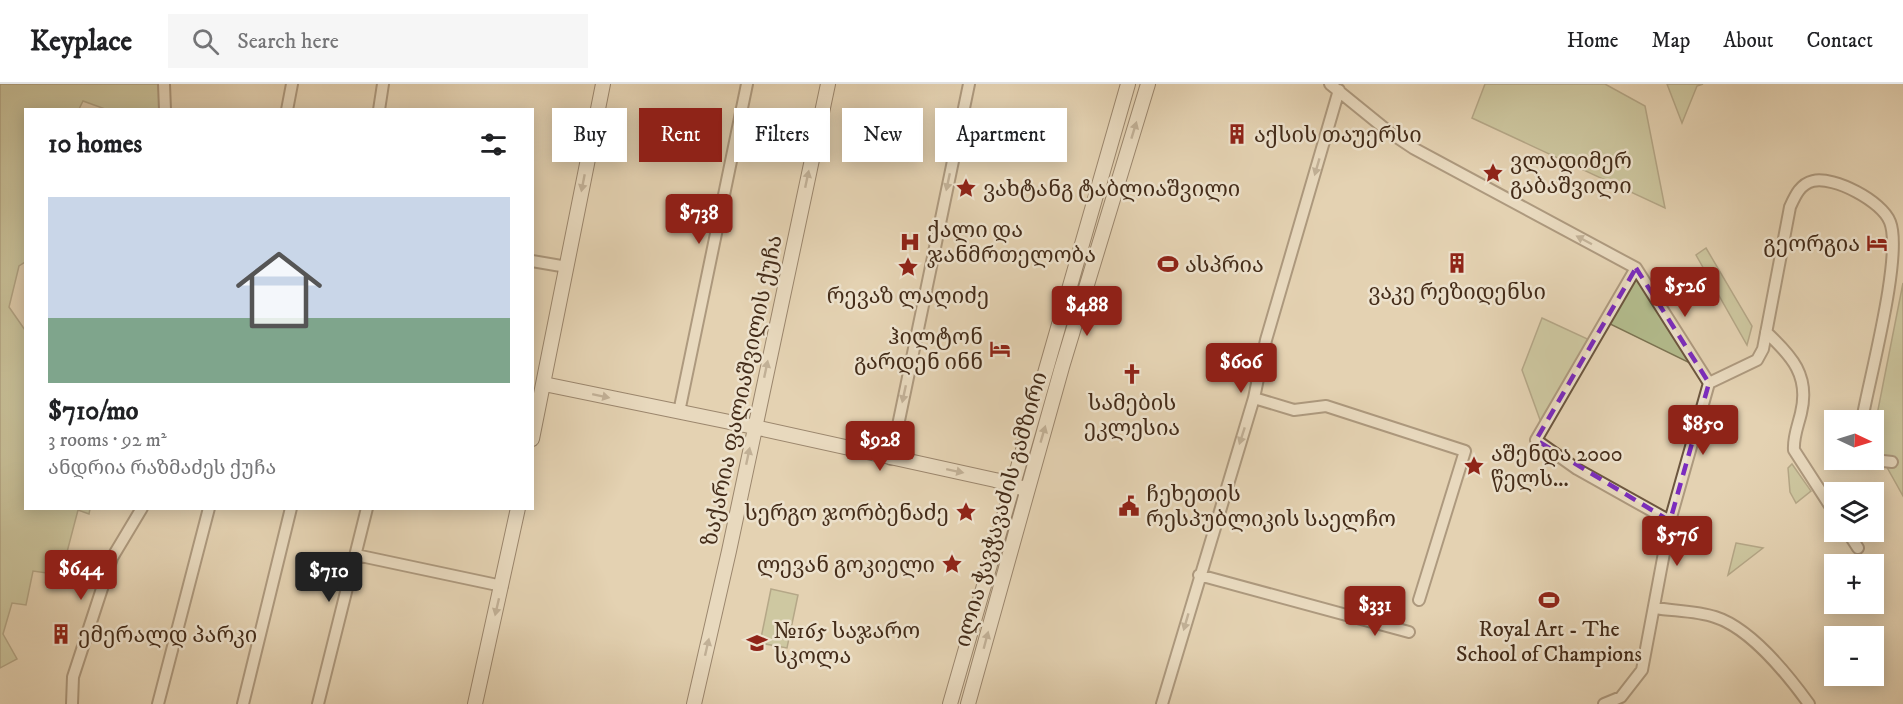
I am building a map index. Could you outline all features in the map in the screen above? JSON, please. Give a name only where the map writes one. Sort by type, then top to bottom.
[{"type":"street","points":[[164,84],[165,108]]},
{"type":"street","points":[[287,108],[292,84]]},
{"type":"street","points":[[379,108],[384,84]]},
{"type":"street","points":[[534,430],[603,84]]},
{"type":"street","points":[[679,412],[747,84]]},
{"type":"street","name":"ზაქარია ფალიაშვილის ქუჩა","points":[[694,704],[828,84]]},
{"type":"street","points":[[891,459],[969,84]]},
{"type":"street","name":"ილია ჭავჭავაძის გამზირი","points":[[968,704],[1020,488],[1128,84]]},
{"type":"street","name":"ილია ჭავჭავაძის გამზირი","points":[[950,704],[1148,84]]},
{"type":"street","points":[[1162,704],[1254,398],[1266,340],[1334,87],[1389,132],[1413,148],[1636,268],[1709,383],[1670,521],[1642,670],[1621,697],[1604,704]]},
{"type":"street","points":[[1709,383],[1758,360],[1766,332],[1780,247],[1790,207],[1798,189],[1812,181],[1821,180],[1857,191],[1876,202],[1891,222],[1893,257],[1864,410]]},
{"type":"street","points":[[534,261],[567,267]]},
{"type":"street","points":[[1636,268],[1536,440],[1577,468],[1670,521]]},
{"type":"street","points":[[1766,332],[1789,354],[1802,376],[1804,400],[1794,450],[1824,496]]},
{"type":"street","points":[[544,384],[754,427],[1020,488]]},
{"type":"street","points":[[1254,398],[1294,410],[1326,406],[1465,450],[1419,600]]},
{"type":"street","points":[[1884,461],[1892,462]]},
{"type":"street","points":[[72,704],[73,677],[99,592],[112,558],[141,510]]},
{"type":"street","points":[[158,704],[208,510]]},
{"type":"street","points":[[243,704],[291,510]]},
{"type":"street","points":[[318,704],[367,510]]},
{"type":"street","points":[[475,704],[518,510]]},
{"type":"street","points":[[1854,542],[1858,548]]},
{"type":"street","points":[[356,555],[502,585]]},
{"type":"street","points":[[1199,575],[1409,632]]},
{"type":"street","points":[[1655,608],[1716,617],[1739,631],[1773,660],[1809,704]]},
{"type":"highlighted area","points":[[1636,268],[1709,383],[1670,521],[1536,440]]},
{"type":"green space","points":[[0,84],[158,84],[160,108],[102,108],[83,101],[80,108],[24,108],[24,263],[19,266],[9,307],[24,329],[24,510],[78,510],[61,575],[33,571],[26,605],[12,603],[3,634],[17,659],[0,668]]},
{"type":"green space","points":[[1485,84],[1605,84],[1645,106],[1665,208],[1472,118]]},
{"type":"green space","points":[[1667,84],[1703,84],[1697,86],[1682,123]]},
{"type":"green space","points":[[1706,248],[1752,326],[1747,345],[1696,255]]},
{"type":"green space","points":[[1636,268],[1700,368],[1606,322]]},
{"type":"green space","points":[[1903,283],[1903,496],[1884,462],[1884,410],[1878,410]]},
{"type":"green space","points":[[1542,318],[1594,342],[1543,428],[1522,370]]},
{"type":"green space","points":[[1792,464],[1811,491],[1796,503],[1790,492],[1788,468]]},
{"type":"green space","points":[[78,510],[90,510],[89,514]]},
{"type":"green space","points":[[1736,543],[1763,548],[1728,575]]},
{"type":"green space","points":[[771,589],[798,595],[787,648],[760,643]]},
{"type":"place","name":"აქსის თაუერსი","points":[[1237,134]]},
{"type":"place","name":"ვლადიმერ გაბაშვილი","points":[[1493,173]]},
{"type":"place","name":"ვახტანგ ტაბლიაშვილი","points":[[966,188]]},
{"type":"place","name":"ქალი და ჯანმრთელობა","points":[[910,242]]},
{"type":"place","name":"გეორგია","points":[[1877,243]]},
{"type":"place","name":"ვაკე რეზიდენსი","points":[[1457,263]]},
{"type":"place","name":"ასპრია","points":[[1168,264]]},
{"type":"place","name":"რევაზ ლაღიძე","points":[[908,267]]},
{"type":"place","name":"ჰილტონ გარდენ ინნ","points":[[1000,349]]},
{"type":"place","name":"სამების ეკლესია","points":[[1132,374]]},
{"type":"place","name":"აშენდა 2000 წელს...","points":[[1474,466]]},
{"type":"place","name":"ჩეხეთის რესპუბლიკის საელჩო","points":[[1129,506]]},
{"type":"place","name":"სერგო ჯორბენაძე","points":[[966,512]]},
{"type":"place","name":"ლევან გოკიელი","points":[[952,564]]},
{"type":"place","name":"Royal Art - The School of Champions","points":[[1549,600]]},
{"type":"place","name":"ემერალდ პარკი","points":[[61,634]]},
{"type":"place","name":"№165 საჯარო სკოლა","points":[[757,643]]}]
